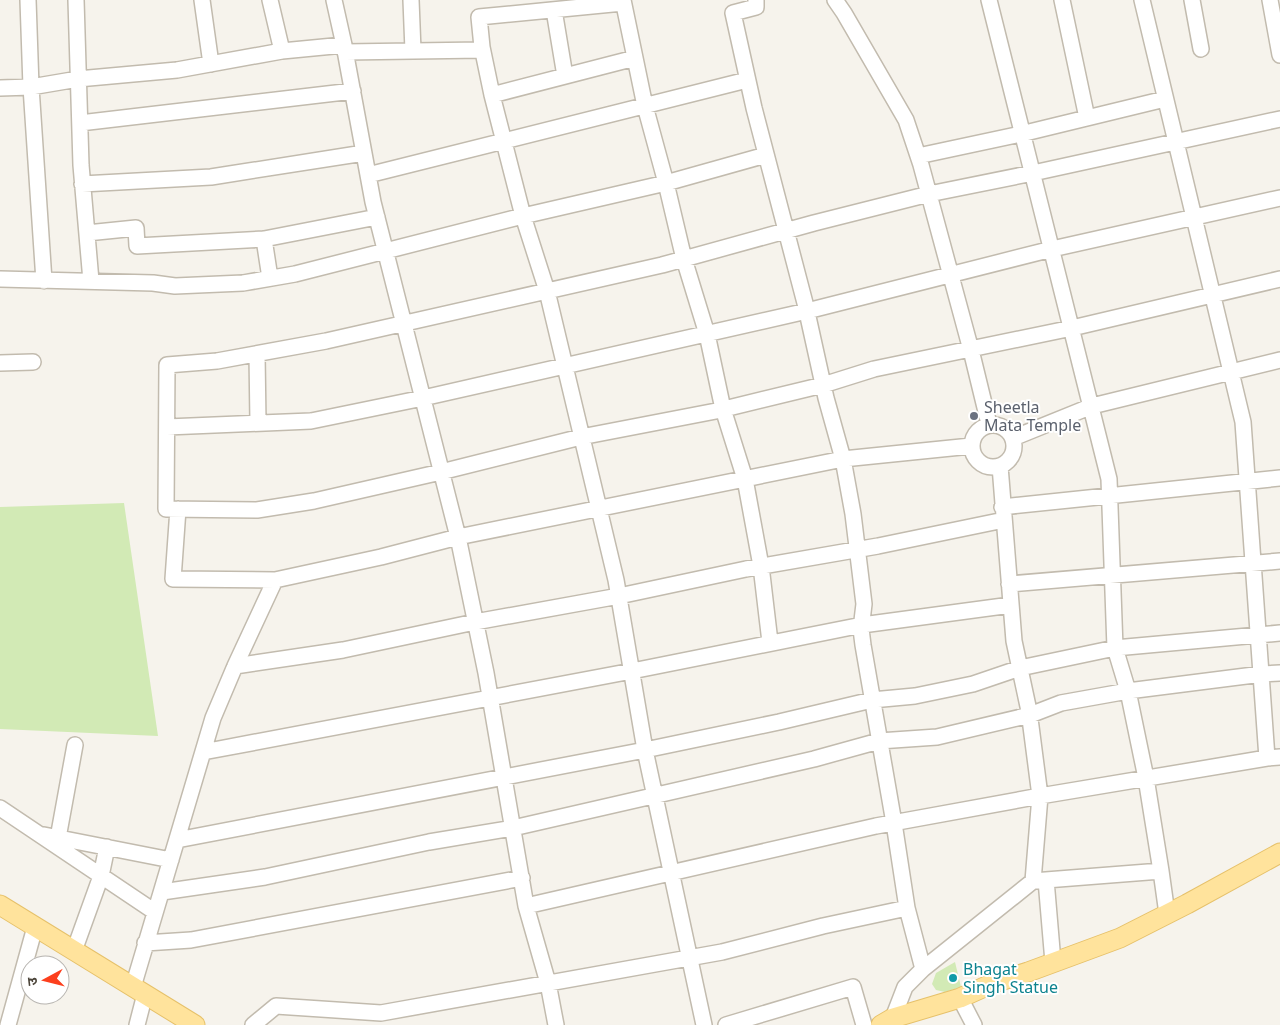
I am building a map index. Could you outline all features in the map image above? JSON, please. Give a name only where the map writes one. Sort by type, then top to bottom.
[{"type":"main road","points":[[887,1021],[960,998],[991,984],[1120,938],[1280,853]]},
{"type":"main road","points":[[0,905],[195,1025]]},
{"type":"street","points":[[28,0],[31,87],[44,282]]},
{"type":"street","points":[[76,0],[82,184],[91,281]]},
{"type":"street","points":[[202,0],[211,64]]},
{"type":"street","points":[[270,0],[282,51]]},
{"type":"street","points":[[334,0],[377,217],[458,537],[490,698],[526,906],[548,983],[556,1025]]},
{"type":"street","points":[[411,0],[413,51]]},
{"type":"street","points":[[756,0],[756,7],[733,14],[747,80],[843,459],[853,514],[864,604],[862,624],[863,645],[907,908],[923,969]]},
{"type":"street","points":[[835,0],[906,120],[929,194],[989,424]]},
{"type":"street","points":[[989,0],[1021,134],[1033,173],[1109,479],[1115,648],[1128,691],[1146,778],[1167,914]]},
{"type":"street","points":[[1062,0],[1087,118]]},
{"type":"street","points":[[526,906],[894,823],[1146,778],[1277,759],[1262,674],[1243,422],[1142,0]]},
{"type":"street","points":[[1192,0],[1201,49]]},
{"type":"street","points":[[1270,0],[1280,55]]},
{"type":"street","points":[[704,1025],[688,958],[645,750],[619,596],[600,509],[547,291],[523,216],[492,95],[482,50],[479,17],[623,2],[645,106],[684,259],[707,334],[723,409],[745,479],[761,566],[770,642]]},
{"type":"street","points":[[554,10],[565,76]]},
{"type":"street","points":[[0,88],[31,87],[78,79],[177,70],[282,51],[345,48],[413,51],[482,50]]},
{"type":"street","points":[[492,95],[635,58]]},
{"type":"street","points":[[368,175],[747,80]]},
{"type":"street","points":[[80,123],[353,91]]},
{"type":"street","points":[[918,156],[1021,134],[1166,99]]},
{"type":"street","points":[[1280,118],[929,194],[785,230],[684,259],[326,341],[217,362],[166,366],[166,508],[256,510],[314,501],[581,437],[723,409],[823,385],[874,369],[1072,328],[1280,278]]},
{"type":"street","points":[[82,184],[211,177],[364,153]]},
{"type":"street","points":[[0,279],[44,282],[91,281],[175,286],[243,283],[295,274],[386,252],[523,216],[666,183],[766,155]]},
{"type":"street","points":[[166,427],[311,421],[423,398],[807,311],[1052,249],[1280,198]]},
{"type":"street","points":[[87,233],[136,228],[137,246],[264,240],[377,217]]},
{"type":"street","points":[[264,240],[270,278]]},
{"type":"street","points":[[257,354],[258,423]]},
{"type":"street","points":[[1013,438],[1092,406],[1280,360]]},
{"type":"street","points":[[0,363],[33,362]]},
{"type":"street","points":[[989,424],[995,424],[1004,428],[1013,438],[1014,445],[1010,459],[1000,466],[988,466],[978,461],[973,454],[972,441],[976,433],[980,428],[989,424]]},
{"type":"street","points":[[178,509],[173,579],[275,580],[381,557],[458,537],[843,459],[972,446]]},
{"type":"street","points":[[1000,466],[1014,642],[1030,715],[1040,796],[1040,881],[1053,962]]},
{"type":"street","points":[[235,666],[344,650],[475,622],[858,549],[1003,513],[1110,496],[1280,478]]},
{"type":"street","points":[[1009,584],[1280,561]]},
{"type":"street","points":[[137,1025],[144,943],[162,892],[213,718],[275,580]]},
{"type":"street","points":[[203,752],[632,671],[862,624],[1011,605]]},
{"type":"street","points":[[177,840],[645,750],[872,700],[915,696],[973,684],[1020,668],[1115,648],[1280,633]]},
{"type":"street","points":[[162,892],[265,877],[429,842],[513,828],[655,797],[814,759],[879,741],[937,737],[1030,715],[1061,703],[1128,691],[1280,673]]},
{"type":"street","points":[[58,838],[75,745]]},
{"type":"street","points":[[0,808],[155,912]]},
{"type":"street","points":[[38,834],[171,860]]},
{"type":"street","points":[[74,950],[101,876],[107,847]]},
{"type":"street","points":[[887,1021],[905,987],[923,969],[1040,881],[1161,871]]},
{"type":"street","points":[[144,943],[190,940],[522,878]]},
{"type":"street","points":[[254,1025],[276,1006],[382,1019],[548,983],[722,952],[823,926],[907,908]]},
{"type":"street","points":[[8,1025],[34,927]]},
{"type":"street","points":[[726,1025],[854,987],[864,1025]]},
{"type":"street","points":[[960,998],[974,1025]]},
{"type":"green space","points":[[124,503],[158,736],[0,729],[0,507]]},
{"type":"green space","points":[[955,962],[961,987],[945,992],[936,990],[932,984],[936,973]]},
{"type":"place","name":"Sheetla Mata Temple","points":[[974,416]]},
{"type":"place","name":"Bhagat Singh Statue","points":[[953,978]]}]
